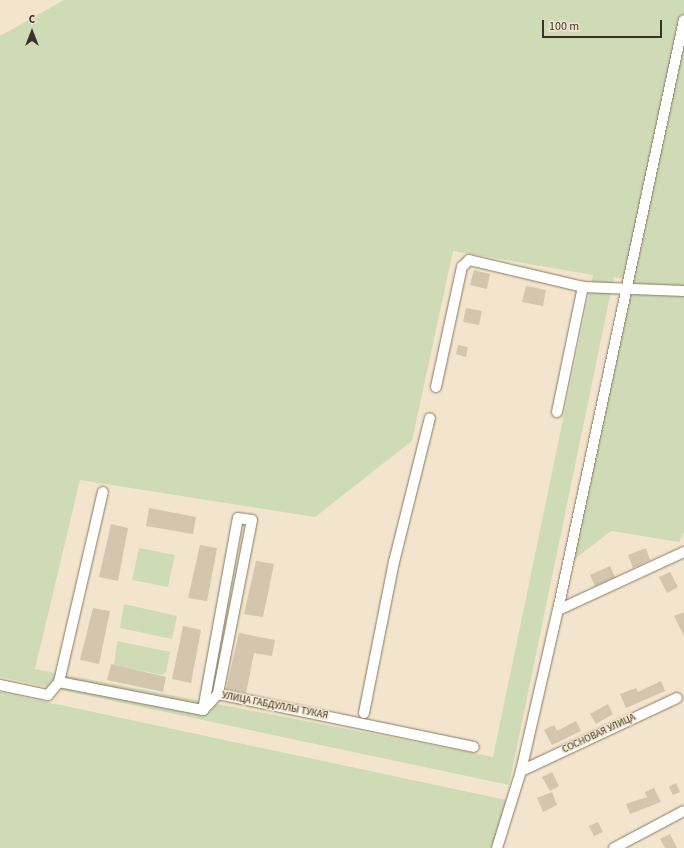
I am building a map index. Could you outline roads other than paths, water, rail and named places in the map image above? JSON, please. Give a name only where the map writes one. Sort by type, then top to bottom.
[{"type":"street","points":[[497,848],[521,770],[558,610],[628,288],[684,20]]},
{"type":"street","points":[[436,387],[462,267],[470,260],[583,287],[684,291]]},
{"type":"street","points":[[557,412],[583,287]]},
{"type":"street","points":[[364,713],[394,562],[430,418]]},
{"type":"street","points":[[0,685],[48,695],[59,682],[82,590],[103,492]]},
{"type":"street","points":[[59,682],[202,710],[238,518],[252,520],[218,694]]},
{"type":"street","points":[[558,610],[684,552]]},
{"type":"street","name":"УЛИЦА ГАБДУЛЛЫ ТУКАЯ","points":[[202,710],[218,694],[474,747]]},
{"type":"street","name":"СОСНОВАЯ УЛИЦА","points":[[521,770],[677,698]]},
{"type":"street","points":[[614,848],[684,811]]}]
